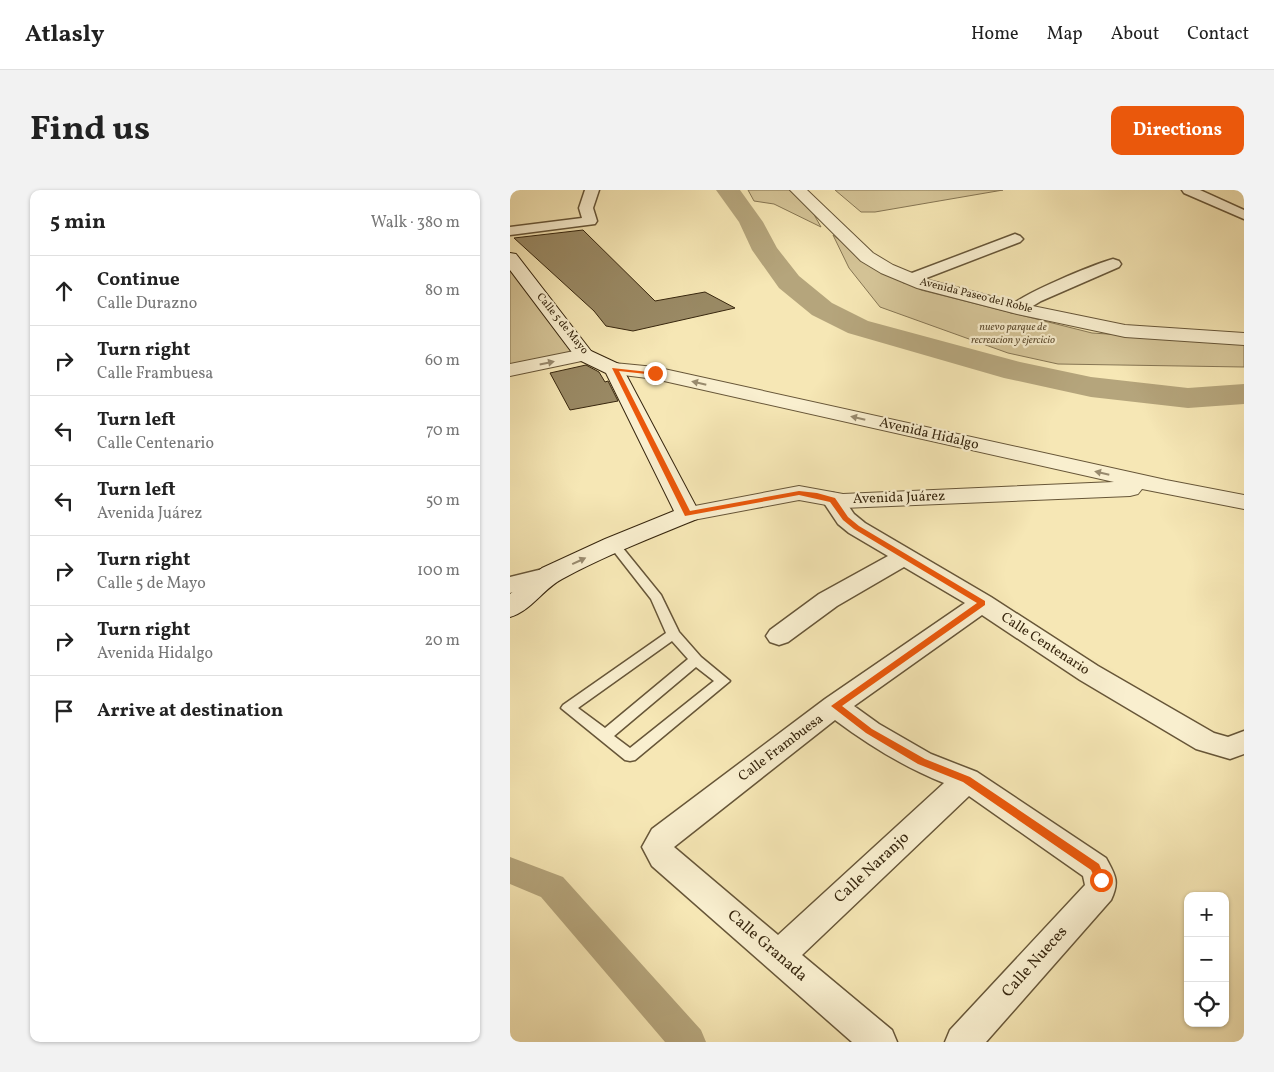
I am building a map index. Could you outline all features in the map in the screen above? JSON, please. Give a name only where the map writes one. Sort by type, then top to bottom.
[{"type":"street","points":[[510,231],[588,222],[590,220],[586,208],[592,190]]},
{"type":"street","name":"Avenida Paseo del Roble","points":[[798,190],[866,257],[886,269],[910,279],[1016,308],[1125,331],[1244,338]]},
{"type":"street","points":[[1188,190],[1244,215]]},
{"type":"street","points":[[910,279],[1015,239]]},
{"type":"street","name":"Calle 5 de Mayo","points":[[510,258],[584,355],[614,369]]},
{"type":"street","points":[[1016,308],[1035,297],[1113,264]]},
{"type":"street","points":[[510,370],[584,355]]},
{"type":"street","points":[[614,369],[688,514]]},
{"type":"street","name":"Avenida Hidalgo","points":[[614,369],[655,373],[1166,487],[1242,502]]},
{"type":"street","name":"Avenida Juárez","points":[[510,608],[551,574],[614,544],[688,514],[799,493],[817,495],[833,500],[1166,487]]},
{"type":"street","name":"Calle Centenario","points":[[833,500],[851,523],[982,603],[1089,673],[1206,742],[1230,748],[1244,742]]},
{"type":"street","points":[[779,636],[828,600],[904,557]]},
{"type":"street","points":[[510,585],[551,574]]},
{"type":"street","name":"Calle Frambuesa","points":[[658,847],[663,838],[835,706],[982,603]]},
{"type":"street","points":[[835,706],[869,731],[921,762],[967,780]]},
{"type":"street","name":"Calle Nueces","points":[[963,1042],[1100,890],[1101,880],[1095,867],[967,780]]},
{"type":"street","name":"Calle Naranjo","points":[[778,956],[967,780]]},
{"type":"street","name":"Calle Granada","points":[[658,847],[663,857],[879,1042]]},
{"type":"lane","points":[[614,544],[657,598],[673,634],[696,660],[722,681],[630,756],[568,708],[673,634]]},
{"type":"lane","points":[[605,736],[696,660]]},
{"type":"green space","points":[[748,190],[797,190],[807,202],[821,227],[774,204],[754,201]]},
{"type":"green space","points":[[835,190],[1003,190],[875,212],[861,212]]},
{"type":"green space","name":"nuevo parque de recreacion y ejercicio","points":[[833,235],[863,258],[921,290],[1092,333],[1244,343],[1244,367],[1058,364],[1008,353],[880,307],[849,268]]},
{"type":"green space","points":[[510,258],[584,355],[510,370]]},
{"type":"building","points":[[583,230],[655,301],[705,292],[735,308],[633,331],[606,326],[594,311],[514,238]]},
{"type":"building","points":[[586,365],[599,372],[605,382],[608,381],[618,401],[570,410],[550,373]]},
{"type":"waterway","points":[[728,190],[751,222],[765,250],[789,282],[822,309],[858,327],[1015,371],[1091,387],[1188,398],[1244,394]]},
{"type":"waterway","points":[[510,870],[552,887],[688,1042]]},
{"type":"route","points":[[655,373],[614,369],[688,514],[799,493],[817,495],[833,500],[846,519],[857,528],[982,603],[835,706],[869,731],[921,762],[967,780],[1095,867],[1101,880]]}]
